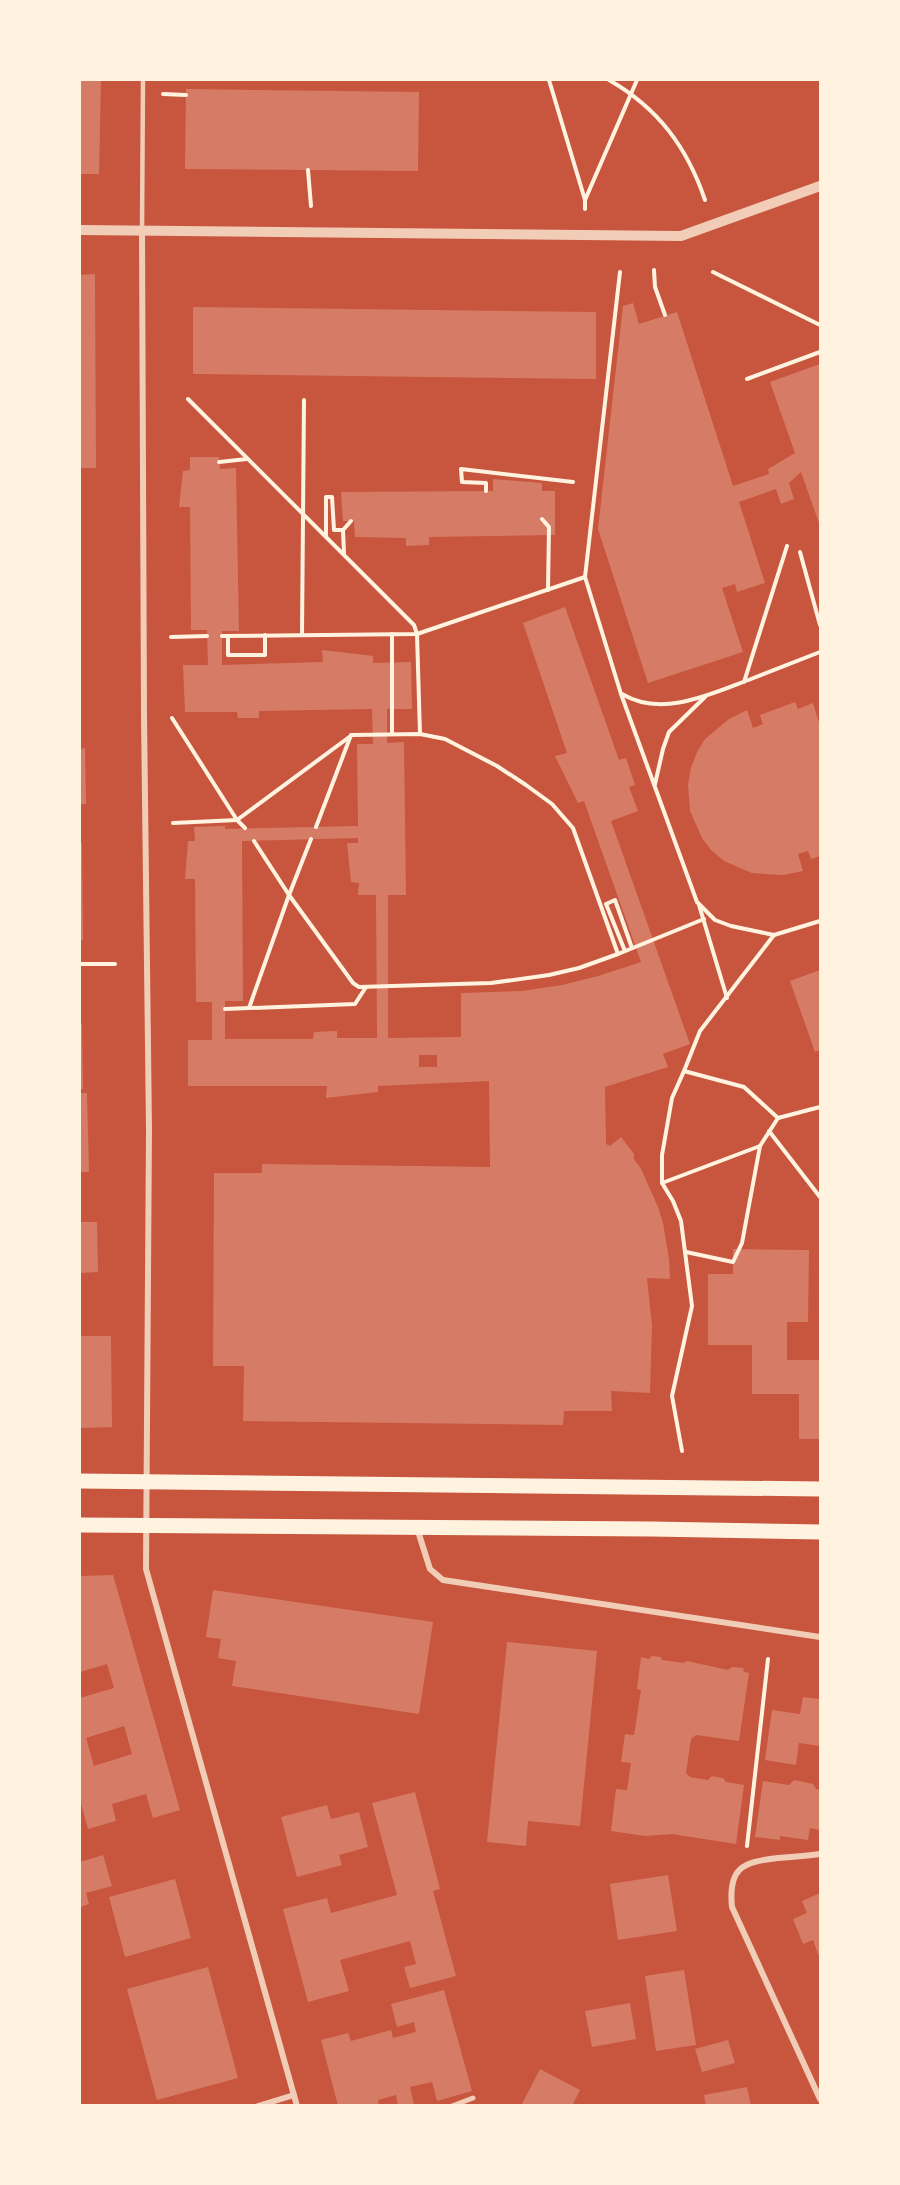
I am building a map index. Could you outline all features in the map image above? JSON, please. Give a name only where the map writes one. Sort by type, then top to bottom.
[{"type":"main road","points":[[80,1481],[820,1489]]},
{"type":"main road","points":[[80,1525],[820,1532]]},
{"type":"street","points":[[80,230],[681,236],[820,186]]},
{"type":"street","points":[[142,231],[149,1129],[146,1569],[297,2106]]},
{"type":"street","points":[[417,1527],[430,1569],[443,1580],[820,1636]]},
{"type":"street","points":[[820,1854],[755,1860],[739,1869],[732,1881],[730,1893],[732,1907],[820,2099]]},
{"type":"street","points":[[258,2106],[294,2095]]},
{"type":"street","points":[[452,2106],[473,2098]]},
{"type":"lane","points":[[142,231],[143,80]]},
{"type":"path","points":[[549,80],[585,200],[585,209]]},
{"type":"path","points":[[609,80],[631,92],[664,122],[695,172],[705,200]]},
{"type":"path","points":[[585,200],[637,80]]},
{"type":"path","points":[[164,94],[186,94]]},
{"type":"path","points":[[308,170],[311,206]]},
{"type":"path","points":[[654,270],[655,287],[665,315]]},
{"type":"path","points":[[620,272],[585,577],[621,694],[704,919],[727,998]]},
{"type":"path","points":[[713,272],[820,326]]},
{"type":"path","points":[[747,379],[820,352]]},
{"type":"path","points":[[188,399],[414,625],[417,634],[420,734]]},
{"type":"path","points":[[302,634],[304,400]]},
{"type":"path","points":[[219,462],[248,459]]},
{"type":"path","points":[[486,491],[486,483],[462,482],[461,469],[573,482]]},
{"type":"path","points":[[326,537],[326,497],[332,497],[334,530],[343,530]]},
{"type":"path","points":[[542,519],[549,527],[548,590]]},
{"type":"path","points":[[344,554],[343,530],[351,521]]},
{"type":"path","points":[[744,682],[787,546]]},
{"type":"path","points":[[800,552],[820,625]]},
{"type":"path","points":[[265,635],[265,655],[228,655],[225,636],[302,634],[417,634],[585,577]]},
{"type":"path","points":[[813,601],[820,601]]},
{"type":"path","points":[[392,634],[392,734]]},
{"type":"path","points":[[171,636],[207,636]]},
{"type":"path","points":[[621,694],[634,701],[669,704],[705,697],[820,652]]},
{"type":"path","points":[[655,786],[669,732],[705,697]]},
{"type":"path","points":[[172,718],[237,820],[245,828]]},
{"type":"path","points":[[173,823],[237,820],[352,735],[420,734],[445,739],[497,766],[552,804],[573,828],[618,954]]},
{"type":"path","points":[[315,827],[352,735]]},
{"type":"path","points":[[249,1008],[311,839]]},
{"type":"path","points":[[254,841],[289,895],[352,983],[366,987],[491,982],[537,977],[579,968],[704,919]]},
{"type":"path","points":[[625,951],[606,903],[615,900],[632,948]]},
{"type":"path","points":[[697,902],[715,920],[774,935],[820,921]]},
{"type":"path","points":[[682,1451],[672,1396],[692,1306],[681,1221],[662,1183],[662,1155],[667,1126],[672,1098],[700,1031],[774,935]]},
{"type":"path","points":[[80,964],[115,964]]},
{"type":"path","points":[[225,1009],[355,1004],[366,987]]},
{"type":"path","points":[[684,1071],[744,1088],[778,1118]]},
{"type":"path","points":[[686,1252],[733,1262],[742,1243],[760,1146],[768,1131],[778,1118],[820,1107]]},
{"type":"path","points":[[768,1131],[820,1197]]},
{"type":"path","points":[[662,1183],[760,1146]]},
{"type":"path","points":[[747,1847],[768,1659]]},
{"type":"building","points":[[80,80],[101,80],[99,174],[80,174]]},
{"type":"building","points":[[186,89],[419,92],[418,171],[185,169]]},
{"type":"building","points":[[95,274],[96,468],[80,468],[80,275]]},
{"type":"building","points":[[633,303],[639,324],[677,312],[733,486],[769,474],[768,469],[795,453],[770,382],[820,364],[820,526],[801,472],[789,483],[794,499],[781,504],[776,489],[739,502],[765,583],[737,592],[735,584],[722,588],[743,652],[648,683],[598,529],[623,306]]},
{"type":"building","points":[[193,307],[596,312],[596,379],[193,374]]},
{"type":"building","points":[[190,457],[219,457],[220,469],[236,468],[239,631],[222,631],[222,665],[323,662],[322,650],[373,656],[373,663],[411,662],[412,709],[387,709],[387,743],[404,742],[406,895],[388,895],[388,1038],[461,1037],[461,993],[522,991],[562,985],[641,962],[584,801],[578,803],[555,756],[567,753],[523,623],[565,607],[619,760],[626,758],[635,785],[629,787],[638,811],[611,821],[690,1044],[663,1054],[668,1067],[605,1087],[606,1144],[610,1146],[621,1137],[634,1154],[634,1159],[641,1169],[663,1223],[670,1279],[647,1278],[652,1325],[650,1393],[611,1391],[612,1411],[564,1411],[563,1425],[243,1421],[244,1366],[213,1366],[214,1173],[262,1173],[262,1164],[490,1167],[489,1081],[378,1086],[378,1092],[326,1098],[327,1086],[188,1086],[188,1040],[212,1040],[212,1002],[196,1002],[195,879],[185,879],[188,841],[195,841],[194,827],[225,826],[225,829],[358,826],[357,744],[373,744],[372,709],[259,711],[259,718],[238,718],[237,712],[185,712],[183,665],[208,665],[207,630],[191,630],[190,507],[179,507],[183,471],[190,470]],"holes":[[[358,838],[358,843],[347,843],[351,882],[359,883],[358,895],[376,895],[377,1038],[337,1038],[337,1031],[314,1032],[313,1039],[225,1039],[225,1001],[243,1001],[242,841]],[[419,1055],[437,1055],[437,1067],[419,1067]]]},
{"type":"building","points":[[493,479],[542,483],[542,491],[555,491],[555,535],[429,537],[429,545],[406,546],[406,538],[355,537],[354,521],[343,521],[341,492],[493,491]]},
{"type":"building","points":[[795,702],[798,709],[813,703],[820,726],[820,856],[811,859],[808,851],[798,854],[803,871],[783,875],[752,873],[724,861],[702,838],[690,811],[688,784],[691,768],[705,739],[729,719],[747,710],[753,728],[763,724],[760,715]]},
{"type":"building","points":[[85,748],[86,804],[80,804],[80,749]]},
{"type":"building","points":[[80,843],[82,843],[83,940],[80,940]]},
{"type":"building","points":[[820,970],[820,1050],[815,1052],[790,981]]},
{"type":"building","points":[[80,1024],[82,1024],[83,1089],[80,1089]]},
{"type":"building","points":[[80,1093],[87,1093],[89,1172],[80,1172]]},
{"type":"building","points":[[80,1222],[97,1222],[98,1272],[80,1273]]},
{"type":"building","points":[[733,1249],[809,1250],[808,1322],[787,1322],[787,1360],[820,1360],[820,1439],[799,1439],[799,1394],[752,1394],[752,1345],[708,1345],[708,1274],[733,1274]]},
{"type":"building","points":[[80,1336],[111,1336],[112,1427],[80,1428]]},
{"type":"building","points":[[113,1575],[180,1810],[153,1818],[146,1794],[112,1804],[116,1821],[88,1829],[80,1800],[80,1698],[114,1688],[107,1664],[80,1672],[80,1576]],"holes":[[[124,1726],[132,1754],[94,1766],[86,1738]]]},
{"type":"building","points":[[213,1590],[433,1622],[419,1714],[232,1686],[236,1661],[218,1658],[221,1639],[206,1637]]},
{"type":"building","points":[[507,1642],[597,1651],[580,1826],[528,1821],[526,1846],[487,1842]]},
{"type":"building","points":[[652,1656],[661,1657],[662,1660],[683,1663],[687,1661],[728,1670],[732,1667],[743,1668],[744,1672],[749,1673],[739,1741],[696,1735],[691,1739],[686,1773],[690,1777],[708,1780],[712,1776],[723,1778],[726,1782],[744,1785],[736,1844],[672,1834],[645,1836],[611,1831],[616,1789],[627,1790],[631,1763],[621,1762],[625,1734],[634,1735],[641,1690],[637,1689],[641,1657],[649,1659]]},
{"type":"building","points":[[803,1697],[820,1699],[820,1746],[799,1743],[796,1765],[765,1760],[772,1710],[800,1714]]},
{"type":"building","points":[[794,1780],[813,1784],[816,1789],[820,1790],[820,1830],[810,1828],[808,1840],[780,1836],[780,1840],[755,1837],[763,1781],[789,1785]]},
{"type":"building","points":[[415,1792],[440,1889],[433,1891],[456,1976],[410,1988],[404,1967],[416,1964],[410,1941],[340,1960],[349,1991],[308,2002],[283,1909],[327,1898],[331,1913],[397,1895],[372,1803]]},
{"type":"building","points":[[327,1805],[331,1819],[359,1812],[368,1847],[339,1855],[342,1865],[297,1877],[281,1817]]},
{"type":"building","points":[[103,1855],[112,1886],[86,1893],[89,1904],[80,1907],[80,1862]]},
{"type":"building","points":[[668,1875],[677,1931],[618,1940],[610,1884]]},
{"type":"building","points":[[175,1879],[191,1938],[125,1957],[109,1897]]},
{"type":"building","points":[[820,1893],[820,1959],[813,1940],[803,1944],[793,1919],[807,1913],[802,1901]]},
{"type":"building","points":[[208,1967],[238,2078],[157,2100],[127,1989]]},
{"type":"building","points":[[684,1970],[696,2045],[656,2051],[645,1976]]},
{"type":"building","points":[[444,1990],[472,2091],[437,2101],[432,2082],[410,2087],[413,2106],[398,2106],[396,2095],[378,2100],[379,2106],[338,2106],[321,2040],[348,2033],[351,2041],[391,2030],[393,2038],[416,2032],[414,2022],[397,2027],[391,2004]]},
{"type":"building","points":[[630,2003],[636,2039],[592,2047],[585,2011]]},
{"type":"building","points":[[728,2040],[735,2063],[702,2072],[695,2049]]},
{"type":"building","points":[[540,2069],[580,2090],[572,2106],[521,2106]]},
{"type":"building","points":[[747,2087],[751,2106],[706,2106],[704,2095]]}]
